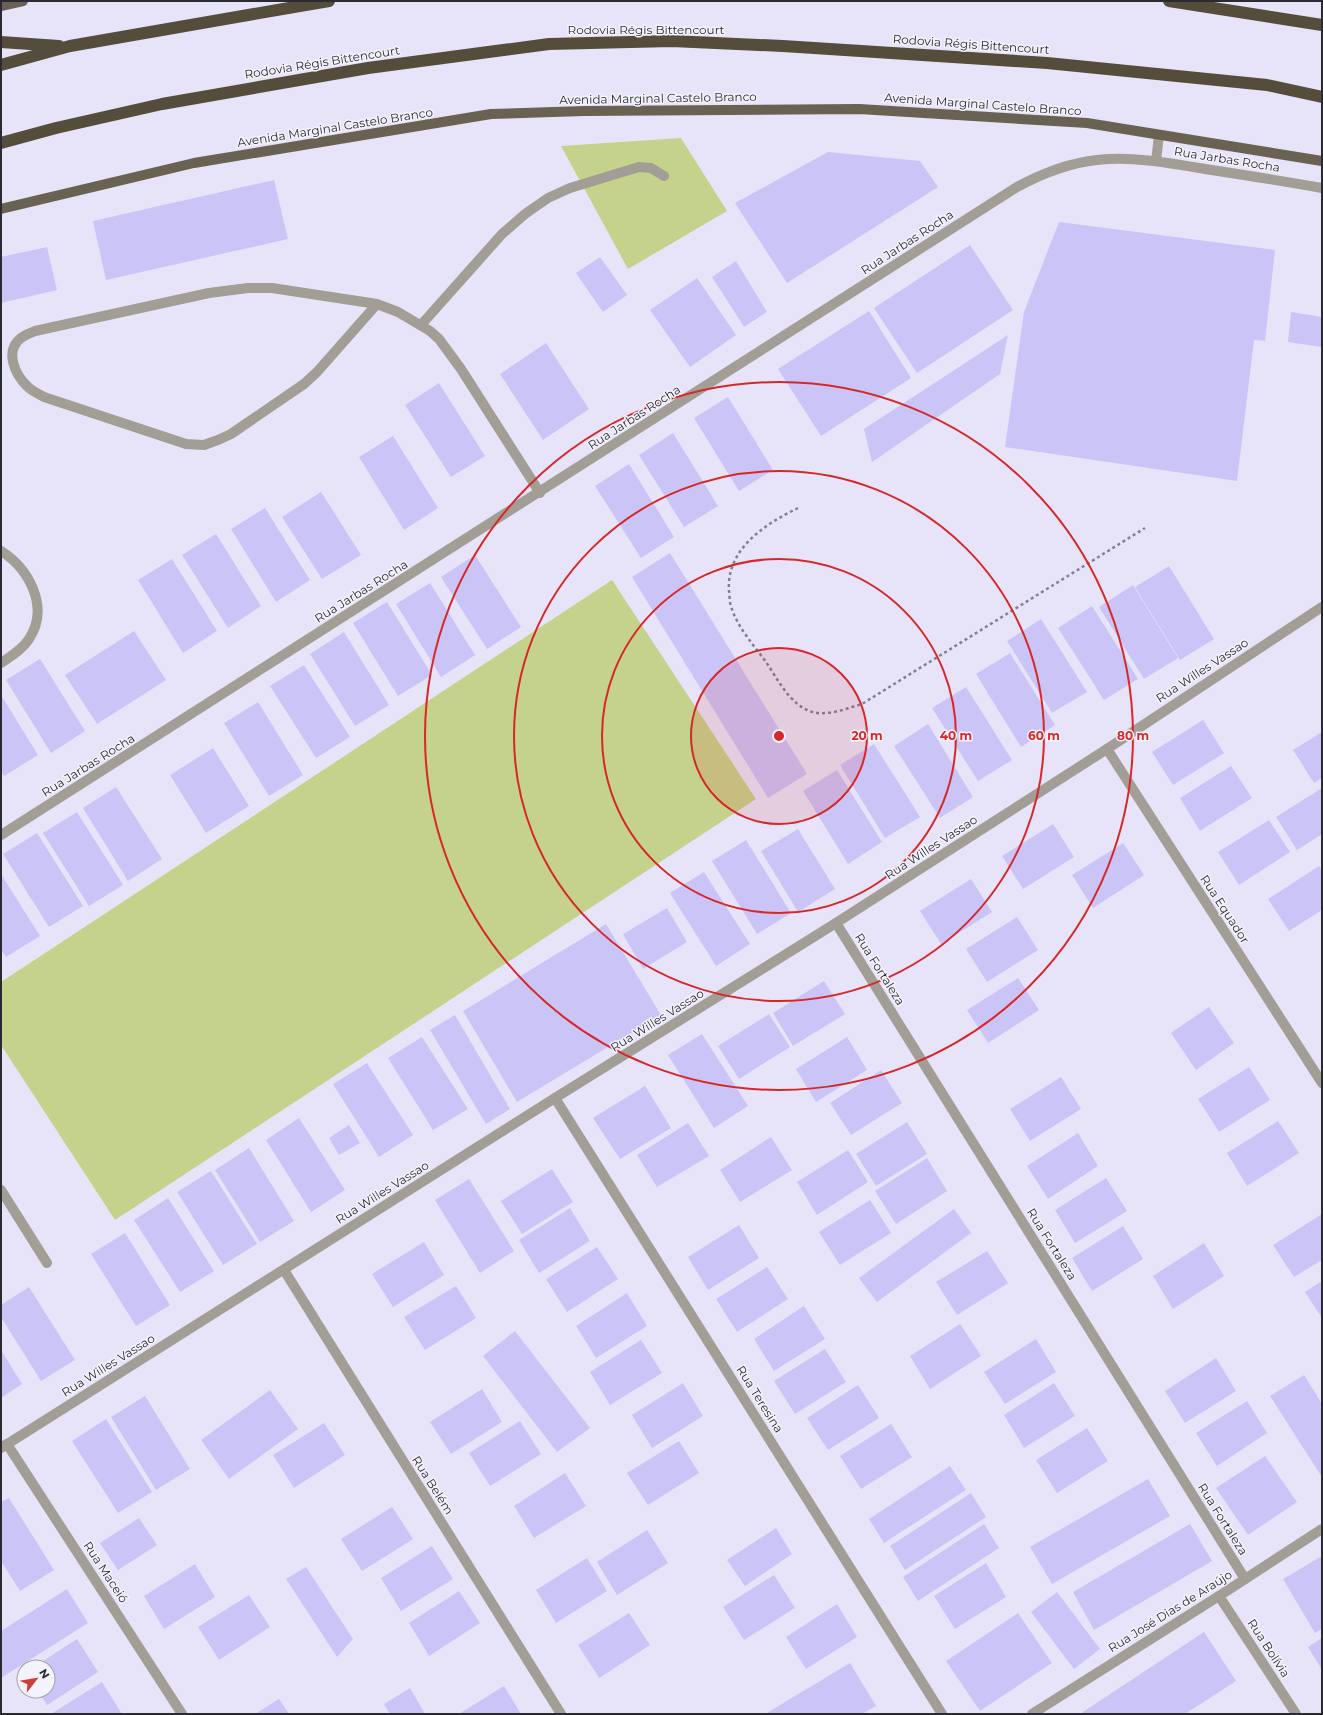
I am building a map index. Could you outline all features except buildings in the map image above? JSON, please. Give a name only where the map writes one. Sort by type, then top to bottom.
[{"type":"highway","points":[[1,65],[70,46],[329,1]]},
{"type":"highway","points":[[1169,1],[1322,25]]},
{"type":"highway","name":"Rodovia Régis Bittencourt","points":[[1,142],[170,102],[368,68],[549,44],[672,41],[783,46],[1047,63],[1267,85],[1322,97]]},
{"type":"highway","points":[[1,42],[70,46]]},
{"type":"main road","points":[[1,6],[23,1]]},
{"type":"main road","name":"Avenida Marginal Castelo Branco","points":[[1,209],[194,163],[491,114],[584,111],[859,109],[1087,123],[1322,161]]},
{"type":"street","points":[[1156,161],[1159,135]]},
{"type":"street","name":"Rua Jarbas Rocha","points":[[1,835],[1004,196],[1043,173],[1065,166],[1097,160],[1125,158],[1156,161],[1322,188]]},
{"type":"street","points":[[421,325],[502,234],[524,214],[548,198],[570,188],[639,167],[651,168],[664,176]]},
{"type":"street","points":[[378,304],[317,372],[304,384],[231,434],[204,445],[186,444],[44,397],[29,388],[16,373],[12,360],[14,347],[21,338],[35,331],[209,293],[248,288],[272,288],[378,304],[398,312],[421,325],[439,339],[450,353],[540,493]]},
{"type":"street","points":[[1,551],[10,557],[28,577],[36,598],[38,611],[34,630],[30,638],[18,652],[1,663]]},
{"type":"street","name":"Rua Willes Vassao","points":[[4,1446],[555,1098],[836,923],[1106,749],[1322,607]]},
{"type":"street","points":[[1,653],[18,652]]},
{"type":"street","name":"Rua Equador","points":[[1106,749],[1322,1083]]},
{"type":"street","name":"Rua Fortaleza","points":[[836,923],[1245,1579]]},
{"type":"street","name":"Rua Teresina","points":[[555,1098],[942,1714]]},
{"type":"street","points":[[1,1190],[47,1262]]},
{"type":"street","name":"Rua Belém","points":[[284,1270],[561,1714]]},
{"type":"street","name":"Rua Maceió","points":[[4,1446],[182,1714]]},
{"type":"street","name":"Rua José Dias de Araújo","points":[[1032,1714],[1322,1529]]},
{"type":"street","name":"Rua Bolívia","points":[[1219,1596],[1296,1714]]},
{"type":"path","points":[[798,508],[782,516],[764,528],[745,544],[734,562],[729,581],[730,605],[740,625],[792,699],[806,710],[822,714],[843,710],[862,704],[1145,528]]},
{"type":"green space","points":[[681,138],[727,211],[628,269],[561,146]]},
{"type":"green space","points":[[612,580],[756,799],[115,1220],[1,1045],[1,982]]}]
